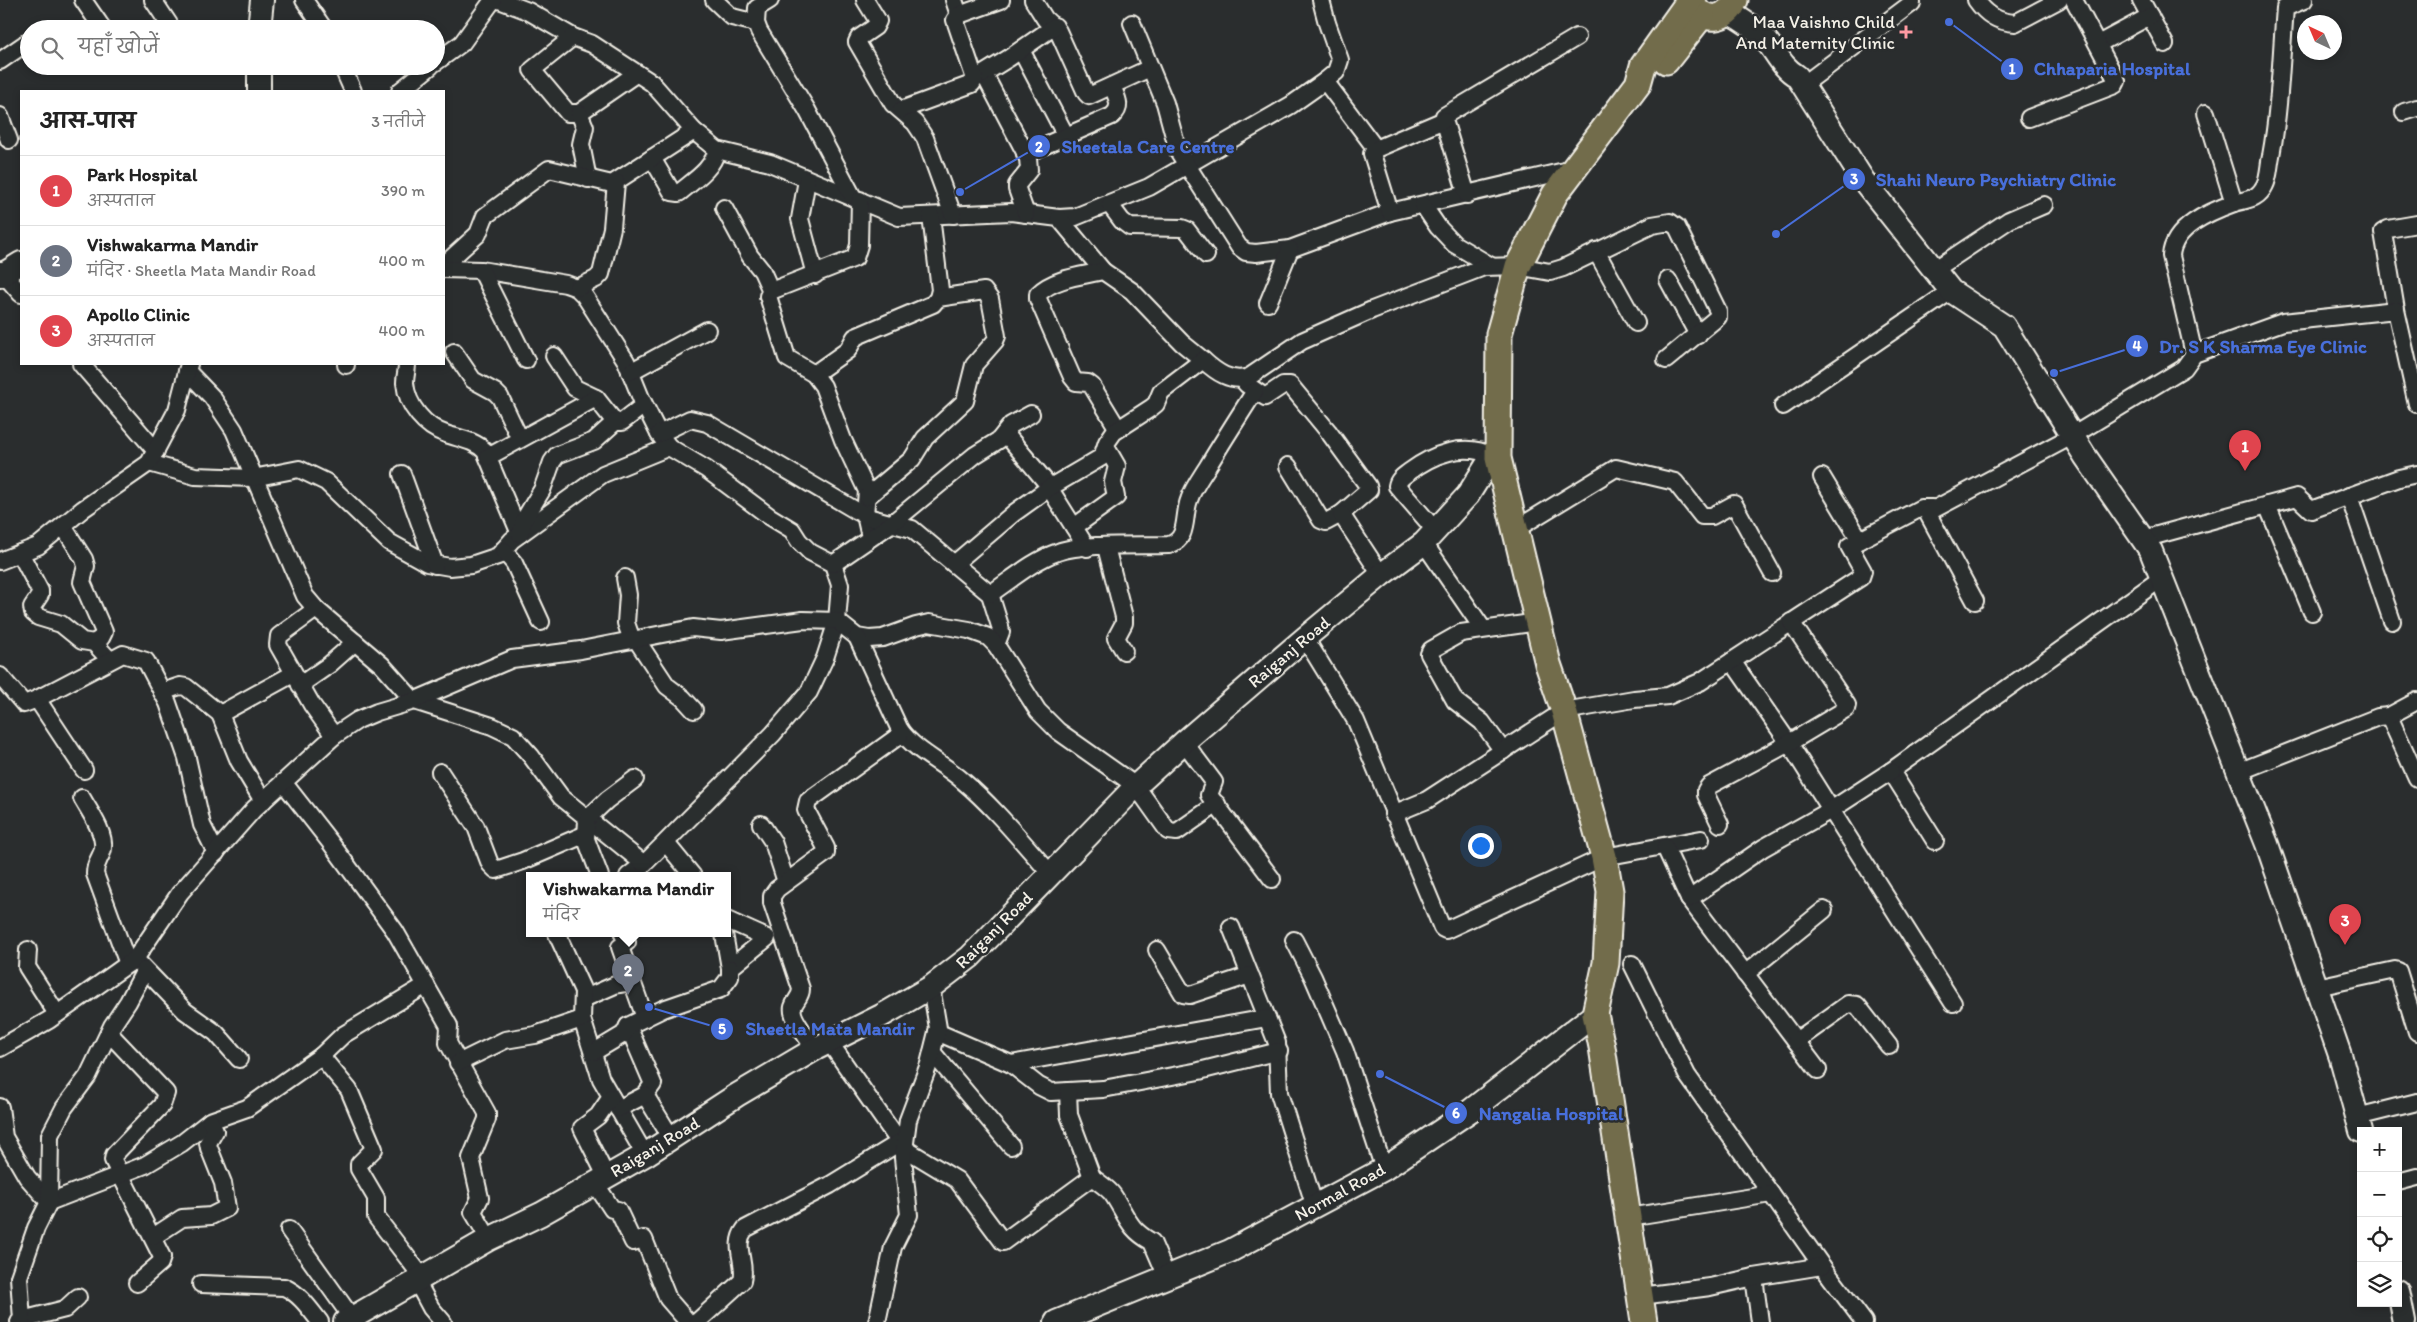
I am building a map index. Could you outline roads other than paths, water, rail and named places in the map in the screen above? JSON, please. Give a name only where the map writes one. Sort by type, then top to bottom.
[{"type":"main road","points":[[260,20],[262,0]]},
{"type":"main road","points":[[1644,1322],[1602,1047],[1595,1014],[1606,954],[1610,891],[1604,857],[1564,711],[1548,664],[1516,529],[1495,451],[1499,334],[1518,266],[1555,194],[1638,84],[1643,66],[1695,5],[1716,18],[1733,4],[1775,30],[1797,64],[1800,81],[1863,180],[1951,291],[2004,326],[2072,436],[2151,551],[2267,844],[2341,1058],[2359,1124]]},
{"type":"main road","points":[[259,75],[259,90]]},
{"type":"main road","name":"Raiganj Road","points":[[349,1320],[489,1239],[541,1214],[672,1140],[737,1095],[931,987],[970,957],[1136,786],[1184,742],[1305,638],[1430,536],[1468,495],[1495,451]]},
{"type":"main road","name":"Normal Road","points":[[1056,1322],[1230,1251],[1384,1169],[1470,1111],[1595,1014]]},
{"type":"street","points":[[83,0],[97,20]]},
{"type":"street","points":[[153,0],[166,20]]},
{"type":"street","points":[[304,0],[318,20]]},
{"type":"street","points":[[445,55],[462,42],[493,0]]},
{"type":"street","points":[[499,0],[528,11],[573,37],[592,44],[652,83],[694,131],[717,150],[770,163],[807,180],[857,198],[898,217],[1011,212],[1059,218],[1075,217],[1110,205],[1149,188],[1291,105],[1336,72],[1340,60],[1327,24],[1321,0]]},
{"type":"street","points":[[714,0],[732,17],[756,23]]},
{"type":"street","points":[[770,0],[757,8],[756,23],[857,198],[858,253],[850,262],[771,291],[768,296],[787,358],[814,374],[823,386],[844,440],[865,485],[867,496],[865,515],[870,538]]},
{"type":"street","points":[[865,0],[878,21],[875,27],[859,38],[858,42],[894,104],[915,123],[925,138],[953,215]]},
{"type":"street","points":[[1001,0],[956,7],[955,23],[979,76],[1025,154],[1029,170],[1017,185],[1017,189],[1026,214]]},
{"type":"street","points":[[1033,0],[1044,18],[1054,26],[1086,93],[1092,96],[1150,68]]},
{"type":"street","points":[[1976,0],[1990,16],[2007,22],[2015,22],[2059,0]]},
{"type":"street","points":[[2029,118],[2115,85],[2117,82],[2074,0]]},
{"type":"street","points":[[2141,0],[2165,44]]},
{"type":"street","points":[[2194,354],[2171,256],[2172,246],[2177,236],[2189,225],[2234,203],[2252,200],[2266,185],[2276,130],[2286,4],[2304,0]]},
{"type":"street","points":[[1800,81],[1912,3]]},
{"type":"street","points":[[2098,44],[2150,16]]},
{"type":"street","points":[[1132,23],[1165,103],[1174,142],[1239,247],[1246,252],[1256,253],[1290,249],[1390,212],[1573,169]]},
{"type":"street","points":[[900,110],[972,84],[979,76],[1021,50],[1054,26]]},
{"type":"street","points":[[573,37],[532,70],[568,113],[579,113],[637,73]]},
{"type":"street","points":[[1467,195],[1444,120],[1447,112],[1577,37]]},
{"type":"street","points":[[0,61],[20,47]]},
{"type":"street","points":[[1021,50],[1066,136]]},
{"type":"street","points":[[346,75],[353,90]]},
{"type":"street","points":[[401,90],[420,75]]},
{"type":"street","points":[[1325,81],[1376,149]]},
{"type":"street","points":[[1025,154],[1116,113],[1119,104],[1112,86]]},
{"type":"street","points":[[579,113],[585,127],[581,144],[588,179]]},
{"type":"street","points":[[2206,113],[2234,203]]},
{"type":"street","points":[[0,116],[10,139]]},
{"type":"street","points":[[1390,212],[1372,160],[1372,154],[1376,149],[1444,120]]},
{"type":"street","points":[[445,264],[478,234],[485,216],[545,171],[553,168],[607,185],[616,182],[694,131]]},
{"type":"street","points":[[652,158],[672,192],[679,193],[710,168],[717,150]]},
{"type":"street","points":[[807,180],[800,219],[815,275]]},
{"type":"street","points":[[577,288],[601,274],[612,228],[616,182]]},
{"type":"street","points":[[1110,205],[1122,222],[1130,227],[1182,228],[1187,230],[1206,255]]},
{"type":"street","points":[[1422,205],[1454,244],[1490,266]]},
{"type":"street","points":[[1934,270],[2009,220],[2044,205]]},
{"type":"street","points":[[724,208],[771,291]]},
{"type":"street","points":[[814,374],[848,350],[855,337],[933,304],[938,298],[940,290],[931,216]]},
{"type":"street","points":[[1059,218],[1103,271],[1132,291],[1182,343],[1203,360],[1230,378],[1241,380],[1265,397],[1283,385],[1290,385],[1328,431],[1368,486],[1366,494],[1330,521],[1321,520],[1288,466]]},
{"type":"street","points":[[1241,380],[1249,377],[1302,341],[1372,310],[1484,267],[1518,266],[1550,272],[1563,268],[1652,225],[1670,222],[1678,226],[1718,306],[1718,317],[1666,360]]},
{"type":"street","points":[[2417,224],[2388,229],[2383,232],[2396,310],[2417,404]]},
{"type":"street","points":[[1268,303],[1290,249]]},
{"type":"street","points":[[1596,251],[1636,323]]},
{"type":"street","points":[[445,269],[481,270],[566,284],[577,288],[584,295],[610,335],[630,372],[659,434],[669,447],[706,469],[769,516],[785,524],[810,552],[833,564],[840,585],[837,621],[809,692],[773,734],[644,864],[633,872]]},
{"type":"street","points":[[481,270],[526,360]]},
{"type":"street","points":[[6,271],[20,292]]},
{"type":"street","points":[[1103,271],[1051,284],[1038,294],[1038,298],[1072,377],[1076,382],[1088,383],[1092,386],[1118,430]]},
{"type":"street","points":[[1668,280],[1698,335]]},
{"type":"street","points":[[867,496],[912,459],[925,438],[965,401],[974,365],[995,341],[997,336],[990,299],[984,291],[938,298]]},
{"type":"street","points":[[1784,406],[1951,291]]},
{"type":"street","points":[[1393,814],[1427,800],[1564,711],[1634,698],[1668,696],[1700,682],[1861,577],[1863,571],[1849,546],[1921,508],[1932,508],[2072,436],[2184,368],[2194,354],[2282,322],[2396,310]]},
{"type":"street","points":[[630,372],[707,330]]},
{"type":"street","points":[[454,352],[473,380],[495,392],[500,397],[520,439]]},
{"type":"street","points":[[554,356],[575,388],[596,398],[615,422]]},
{"type":"street","points":[[954,564],[1014,513],[1049,488],[1102,457],[1109,438],[1156,404],[1161,392],[1203,360]]},
{"type":"street","points":[[82,365],[152,457],[195,476],[253,478],[299,469],[326,482],[389,542],[427,563],[435,565],[450,567],[470,565],[498,556],[520,534],[603,474],[669,447]]},
{"type":"street","points":[[407,365],[406,391],[414,409],[426,423],[445,434],[479,445],[488,457],[520,534]]},
{"type":"street","points":[[0,562],[38,546],[152,457],[177,410],[188,367]]},
{"type":"street","points":[[188,367],[212,397],[234,430],[253,478],[279,531],[305,596],[316,609],[382,665],[414,701],[492,726],[513,736],[587,827],[644,864]]},
{"type":"street","points":[[990,594],[1048,556],[1060,551],[1106,547],[1169,546],[1181,538],[1192,492],[1255,391]]},
{"type":"street","points":[[488,457],[596,398]]},
{"type":"street","points":[[520,534],[525,518],[542,490],[552,462],[557,454],[594,442],[615,422],[622,422],[644,404]]},
{"type":"street","points":[[833,564],[891,524],[1005,433],[1011,425],[1031,414]]},
{"type":"street","points":[[659,434],[690,419],[707,423],[865,515],[912,529],[990,594],[1001,632],[996,645]]},
{"type":"street","points":[[1005,433],[1049,488],[1088,548]]},
{"type":"street","points":[[1074,527],[1116,497],[1112,482],[1117,466],[1106,447]]},
{"type":"street","points":[[1483,629],[1430,536],[1397,486],[1400,480],[1417,466],[1438,455],[1453,451],[1495,451]]},
{"type":"street","points":[[1516,529],[1616,468],[1675,482],[1702,516],[1712,516],[1734,504],[1772,573]]},
{"type":"street","points":[[402,474],[435,565]]},
{"type":"street","points":[[2143,539],[2296,497],[2311,510],[2399,478],[2417,474]]},
{"type":"street","points":[[1822,477],[1860,540]]},
{"type":"street","points":[[2349,496],[2392,621]]},
{"type":"street","points":[[2267,505],[2312,612]]},
{"type":"street","points":[[1932,508],[1929,516],[1975,601]]},
{"type":"street","points":[[1341,514],[1381,575]]},
{"type":"street","points":[[64,526],[84,559],[86,566],[82,582],[104,632],[94,643]]},
{"type":"street","points":[[1106,547],[1124,617],[1124,623],[1116,638],[1124,651]]},
{"type":"street","points":[[503,550],[514,564],[541,622]]},
{"type":"street","points":[[20,553],[40,591],[40,595],[32,607],[33,612],[38,617],[61,624],[82,641],[94,643],[110,660]]},
{"type":"street","points":[[625,578],[628,595],[626,623],[634,639],[668,686],[694,710]]},
{"type":"street","points":[[1688,899],[1763,848],[1831,810],[1891,771],[2162,578]]},
{"type":"street","points":[[316,609],[278,639],[278,645],[296,680],[334,736]]},
{"type":"street","points":[[78,1297],[65,1309],[20,1321],[20,1277],[36,1228],[48,1202],[50,1135],[64,1108],[88,1076],[109,1033],[136,964],[180,893],[263,801],[334,736],[358,720],[414,701],[512,659],[693,628],[721,630],[803,620],[837,621],[858,637],[869,639],[883,638],[929,623],[969,630],[988,637],[996,645],[1038,710],[1058,731],[1136,786],[1172,833],[1177,832],[1217,804]]},
{"type":"street","points":[[1503,751],[1482,722],[1455,701],[1429,658],[1431,650],[1461,633],[1538,622]]},
{"type":"street","points":[[1720,824],[1706,790],[1709,786],[1789,743],[1846,708],[1847,705],[1791,622]]},
{"type":"street","points":[[858,637],[900,730],[913,744],[932,756],[980,796],[1050,873]]},
{"type":"street","points":[[1305,638],[1356,720],[1439,924],[1446,930],[1604,857],[1701,839]]},
{"type":"street","points":[[220,714],[329,665],[355,642]]},
{"type":"street","points":[[0,676],[24,704],[123,654],[146,661],[162,692],[187,758],[202,824],[216,853]]},
{"type":"street","points":[[1732,661],[1789,743],[1953,1003]]},
{"type":"street","points":[[162,692],[180,686],[186,687],[220,714],[239,760],[263,801]]},
{"type":"street","points":[[37,699],[84,770]]},
{"type":"street","points":[[2238,772],[2378,717],[2389,716],[2417,701]]},
{"type":"street","points":[[2389,716],[2417,778]]},
{"type":"street","points":[[900,730],[900,735],[895,740],[808,801],[806,810],[826,848],[826,853],[777,889],[772,896],[772,903],[801,989],[801,994],[793,1004],[793,1016],[823,1046],[903,1143],[957,1180],[1003,1242],[1092,1177]]},
{"type":"street","points":[[1184,742],[1214,782],[1214,787],[1209,793],[1272,879]]},
{"type":"street","points":[[1891,771],[1935,841]]},
{"type":"street","points":[[440,772],[476,827],[490,864],[496,870],[523,861],[587,827],[607,800],[634,779]]},
{"type":"street","points":[[283,782],[330,842],[395,931],[449,1026],[448,1043],[487,1114],[487,1119],[471,1158],[480,1198],[473,1212],[489,1239]]},
{"type":"street","points":[[82,798],[102,839],[103,850],[95,863],[95,874],[108,915],[136,964],[185,1011],[216,1033],[239,1059]]},
{"type":"street","points":[[761,824],[773,842],[786,882]]},
{"type":"street","points":[[587,827],[586,839],[598,872]]},
{"type":"street","points":[[666,842],[691,872]]},
{"type":"street","points":[[1665,847],[1688,899],[1818,1070]]},
{"type":"street","points":[[1745,974],[1824,910]]},
{"type":"street","points":[[731,922],[766,938]]},
{"type":"street","points":[[1231,927],[1279,1051],[1279,1093],[1315,1207]]},
{"type":"street","points":[[730,968],[766,938],[782,929]]},
{"type":"street","points":[[558,937],[583,991],[582,1019],[601,1079],[645,1155]]},
{"type":"street","points":[[624,937],[626,942],[620,947],[644,1018]]},
{"type":"street","points":[[594,1052],[624,1034],[628,1026],[644,1018],[663,1009],[721,990],[730,977],[725,937]]},
{"type":"street","points":[[1294,940],[1313,977],[1345,1051],[1384,1169]]},
{"type":"street","points":[[28,950],[27,967],[57,1014]]},
{"type":"street","points":[[1157,950],[1183,994],[1190,995],[1250,975]]},
{"type":"street","points":[[0,1048],[16,1041],[136,964]]},
{"type":"street","points":[[1632,964],[1687,1075],[1822,1266],[1864,1322]]},
{"type":"street","points":[[2317,988],[2394,970],[2398,971],[2417,1032]]},
{"type":"street","points":[[583,1000],[615,985],[631,982]]},
{"type":"street","points":[[48,1202],[145,1164],[174,1148],[210,1121],[246,1108],[321,1056],[344,1035],[426,985]]},
{"type":"street","points":[[877,1322],[893,1247],[908,1214],[903,1143],[908,1120],[932,1052],[937,1032],[931,987]]},
{"type":"street","points":[[1796,1041],[1852,1003],[1857,1005],[1890,1046]]},
{"type":"street","points":[[1011,1064],[1267,1018]]},
{"type":"street","points":[[458,1063],[505,1040],[535,1036],[582,1019]]},
{"type":"street","points":[[628,1026],[653,1084],[645,1095],[614,1103],[582,1128],[612,1209],[618,1210],[633,1242],[644,1239],[668,1299],[688,1322]]},
{"type":"street","points":[[937,1032],[1011,1064],[1039,1086],[1051,1092],[1103,1089],[1189,1072],[1279,1051]]},
{"type":"street","points":[[109,1033],[166,1094],[162,1105],[114,1154],[113,1163],[121,1174],[161,1252],[160,1263],[137,1284]]},
{"type":"street","points":[[932,1052],[1011,1146]]},
{"type":"street","points":[[321,1056],[349,1090],[370,1137],[374,1149],[359,1164],[359,1169],[376,1198],[376,1217],[420,1280],[431,1308],[442,1322]]},
{"type":"street","points":[[1068,1091],[1069,1115],[1092,1177],[1112,1194],[1128,1224],[1140,1235],[1152,1242],[1167,1277]]},
{"type":"street","points":[[645,1095],[672,1140]]},
{"type":"street","points":[[2359,1124],[2417,1102]]},
{"type":"street","points":[[0,1107],[4,1137],[27,1177],[48,1202]]},
{"type":"street","points":[[153,1237],[182,1218],[211,1216],[227,1208],[224,1183],[208,1143],[214,1131],[210,1121]]},
{"type":"street","points":[[697,1322],[742,1281],[743,1269],[738,1245],[745,1229],[903,1143]]},
{"type":"street","points":[[2402,1181],[2417,1177]]},
{"type":"street","points":[[1629,1217],[1771,1194]]},
{"type":"street","points":[[289,1230],[349,1320]]},
{"type":"street","points":[[1641,1296],[1710,1287],[1754,1277],[1822,1266]]},
{"type":"street","points":[[1754,1277],[1760,1322]]},
{"type":"street","points":[[201,1284],[284,1287],[293,1291],[302,1299],[320,1322]]},
{"type":"place","name":"Chhaparia Hospital","points":[[1949,22]]},
{"type":"place","name":"Maa Vaishno Child And Maternity Clinic","points":[[1906,32]]},
{"type":"place","name":"Sheetala Care Centre","points":[[960,192]]},
{"type":"place","name":"Shahi Neuro Psychiatry Clinic","points":[[1776,234]]},
{"type":"place","name":"Dr. S K Sharma Eye Clinic","points":[[2054,373]]},
{"type":"place","name":"Park Hospital","points":[[2245,471]]},
{"type":"place","name":"Apollo Clinic","points":[[2345,945]]},
{"type":"place","name":"Vishwakarma Mandir","points":[[628,995]]},
{"type":"place","name":"Sheetla Mata Mandir","points":[[649,1007]]},
{"type":"place","name":"Nangalia Hospital","points":[[1380,1074]]}]
